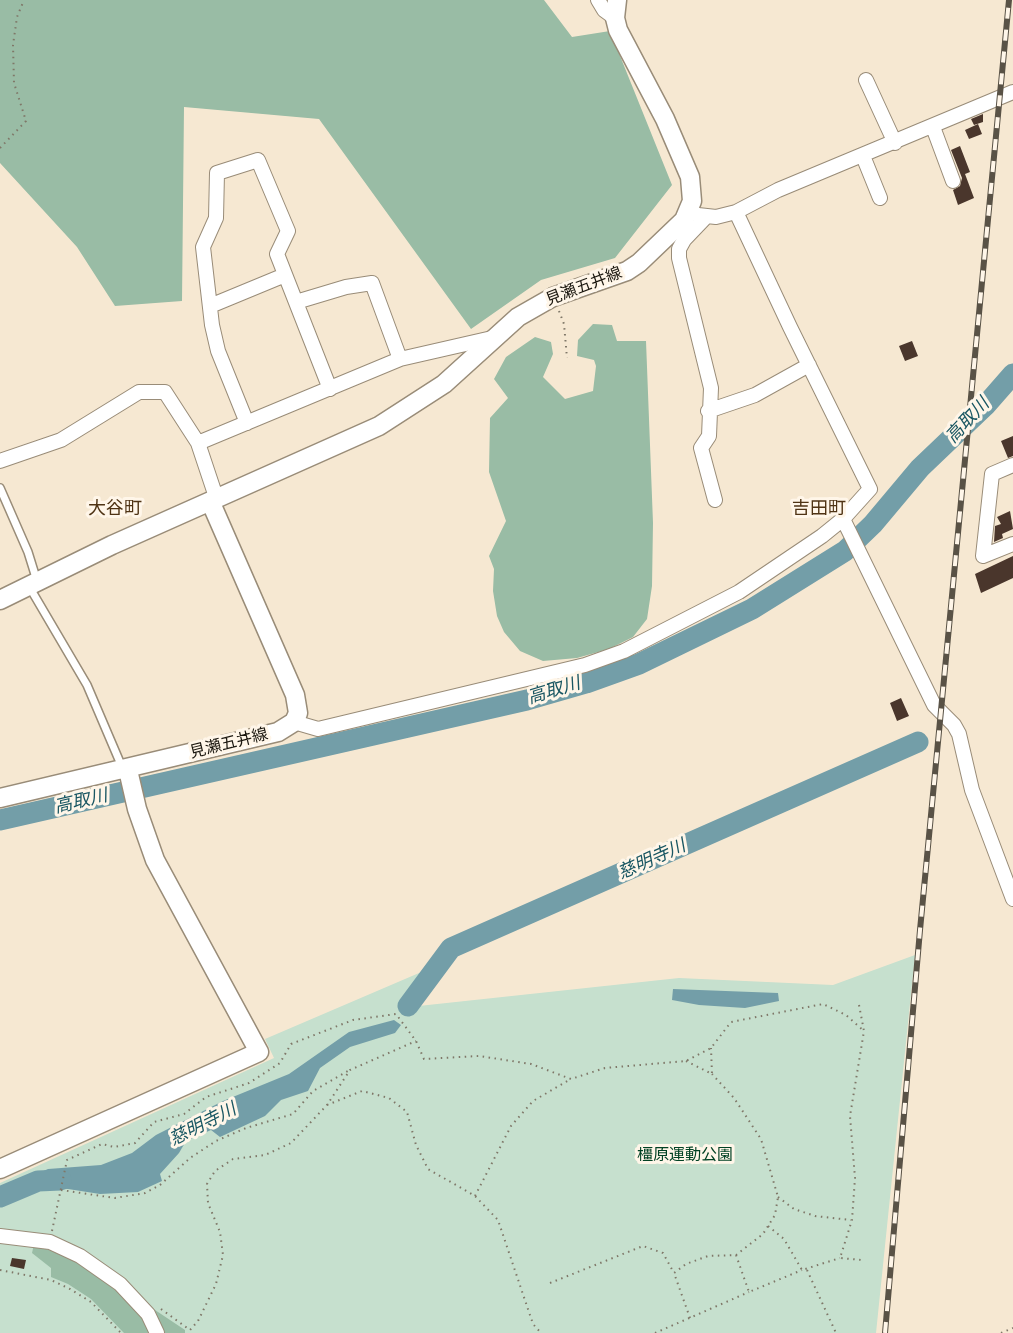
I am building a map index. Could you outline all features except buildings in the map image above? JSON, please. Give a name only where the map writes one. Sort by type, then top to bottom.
[{"type":"main road","points":[[616,9],[618,30],[686,165],[697,214]]},
{"type":"main road","name":"見瀬五井線","points":[[0,600],[112,545],[379,426],[444,384],[492,338],[518,317],[553,297],[627,271],[639,263],[684,220],[697,214]]},
{"type":"main road","points":[[214,501],[295,694],[298,713],[294,722]]},
{"type":"main road","name":"見瀬五井線","points":[[0,798],[127,772],[278,732],[294,722]]},
{"type":"main road","points":[[0,1169],[260,1052],[154,860],[127,772]]},
{"type":"street","points":[[598,0],[604,10],[616,9]]},
{"type":"street","points":[[866,80],[895,142]]},
{"type":"street","points":[[715,500],[701,448],[709,436],[708,411],[711,388],[679,249],[697,214],[736,212],[778,190],[1013,92]]},
{"type":"street","points":[[933,127],[953,181]]},
{"type":"street","points":[[863,156],[880,198]]},
{"type":"street","points":[[247,423],[213,338],[203,247],[216,218],[217,173],[258,160],[288,231],[277,254],[330,389]]},
{"type":"street","points":[[294,722],[318,729],[605,658],[698,615],[739,592],[844,522],[870,489],[736,212]]},
{"type":"street","points":[[210,306],[285,275]]},
{"type":"street","points":[[296,302],[346,287],[372,283],[400,358]]},
{"type":"street","points":[[198,443],[400,358],[492,338]]},
{"type":"street","points":[[708,411],[755,395],[809,365]]},
{"type":"street","points":[[0,461],[60,440],[139,392],[165,392],[198,443],[214,501]]},
{"type":"street","points":[[1013,465],[992,474],[983,556],[1013,544]]},
{"type":"street","points":[[844,522],[934,705],[954,725],[959,735],[972,790],[1013,899]]},
{"type":"street","points":[[0,1236],[50,1242],[80,1257],[120,1284],[148,1314],[157,1333]]},
{"type":"lane","points":[[0,488],[28,552],[33,584],[87,685],[127,772]]},
{"type":"path","points":[[0,148],[26,121],[14,83],[13,45],[17,17],[24,0]]},
{"type":"path","points":[[553,297],[564,324],[567,358]]},
{"type":"path","points":[[476,1196],[511,1126],[533,1101],[571,1079],[605,1068],[687,1061],[711,1048],[731,1022],[823,1004],[846,1015],[864,1031]]},
{"type":"path","points":[[840,1258],[852,1220],[855,1178],[850,1116],[864,1031],[859,1005]]},
{"type":"path","points":[[50,1242],[68,1160],[102,1144],[114,1147],[135,1143],[154,1122],[184,1114],[206,1097],[249,1083],[273,1068],[280,1063],[291,1044],[353,1020],[396,1014],[416,1041],[424,1059],[479,1056],[531,1064],[571,1079]]},
{"type":"path","points":[[61,1189],[115,1198],[146,1193],[160,1185],[190,1158],[216,1141],[246,1128],[293,1114],[313,1091],[350,1070],[416,1041]]},
{"type":"path","points":[[711,1048],[712,1074]]},
{"type":"path","points":[[674,1273],[686,1264],[708,1257],[736,1255],[763,1234],[775,1215],[778,1197],[761,1139],[735,1098],[712,1074],[687,1061]]},
{"type":"path","points":[[159,1308],[190,1331],[198,1321],[216,1284],[223,1255],[220,1232],[208,1203],[207,1184],[215,1171],[233,1159],[265,1155],[291,1143],[327,1105],[350,1070]]},
{"type":"path","points":[[327,1105],[362,1092],[389,1098],[407,1112],[416,1145],[428,1169],[476,1196],[498,1220],[533,1324],[541,1333]]},
{"type":"path","points":[[778,1197],[794,1209],[815,1216],[852,1220]]},
{"type":"path","points":[[768,1226],[784,1239],[804,1270],[836,1333]]},
{"type":"path","points":[[550,1283],[643,1246],[663,1253],[674,1273],[690,1318]]},
{"type":"path","points":[[736,1255],[749,1292]]},
{"type":"path","points":[[655,1333],[804,1270],[840,1258],[862,1260]]},
{"type":"path","points":[[0,1270],[51,1280],[70,1289],[91,1302],[113,1322],[121,1333]]},
{"type":"path","points":[[1001,1333],[1013,1328]]},
{"type":"green space","points":[[0,0],[544,0],[572,37],[610,31],[672,185],[615,258],[541,280],[471,329],[319,119],[184,107],[182,301],[115,306],[77,247],[0,163]]},
{"type":"green space","points":[[593,324],[612,325],[617,341],[646,341],[653,523],[652,586],[647,619],[633,637],[609,649],[577,658],[543,661],[520,651],[504,632],[497,616],[493,591],[494,569],[489,556],[506,521],[489,472],[490,418],[508,398],[494,379],[506,357],[535,337],[551,342],[553,354],[543,377],[565,399],[593,391],[596,366],[594,360],[577,356],[578,340]]},
{"type":"green space","name":"橿原運動公園","points":[[915,955],[876,1333],[0,1333],[0,1183],[274,1058],[265,1039],[433,967],[400,1008],[679,978],[833,985]]},
{"type":"green space","points":[[34,1244],[69,1258],[113,1285],[147,1324],[151,1333],[124,1333],[91,1299],[68,1284],[51,1277],[51,1268],[32,1253]]},
{"type":"green space","points":[[149,1306],[185,1330],[185,1333],[163,1333]]},
{"type":"water","points":[[673,989],[778,993],[779,1001],[745,1008],[699,1005],[672,1000]]},
{"type":"water","points":[[394,1020],[401,1025],[395,1033],[350,1047],[320,1068],[308,1091],[281,1100],[265,1116],[220,1137],[211,1130],[186,1141],[179,1153],[160,1174],[162,1181],[138,1192],[100,1194],[35,1187],[30,1177],[48,1169],[101,1165],[132,1153],[156,1135],[223,1101],[289,1074],[349,1032]]},
{"type":"waterway","name":"高取川","points":[[0,820],[527,700],[586,683],[639,664],[752,609],[845,551],[873,524],[920,468],[985,406],[1013,374]]},
{"type":"waterway","name":"慈明寺川","points":[[408,1006],[451,948],[918,742]]},
{"type":"waterway","name":"慈明寺川","points":[[0,1197],[38,1181],[61,1180]]},
{"type":"railway","points":[[885,1333],[920,930],[1009,0]]},
{"type":"district","name":"大谷町","points":[[115,509]]},
{"type":"district","name":"吉田町","points":[[819,509]]}]
